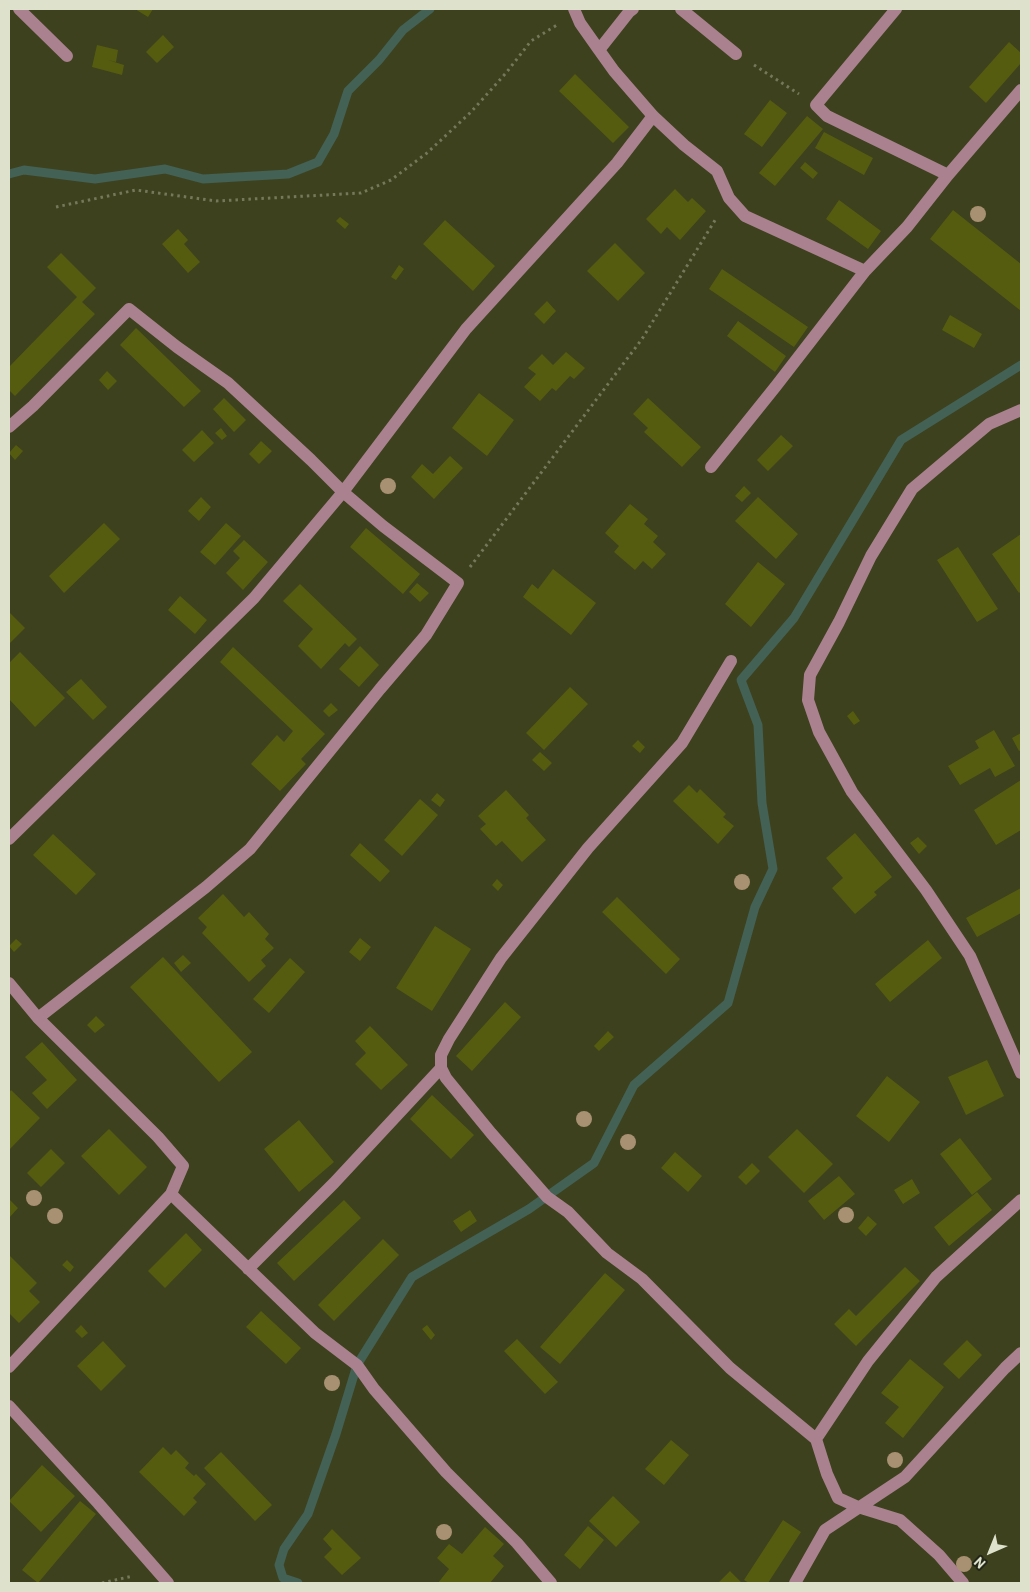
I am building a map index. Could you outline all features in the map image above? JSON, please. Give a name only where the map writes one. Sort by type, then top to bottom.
[{"type":"street","points":[[19,9],[67,56]]},
{"type":"street","points":[[574,9],[580,22],[614,71],[653,116],[684,145],[717,171],[729,198],[745,216],[865,271]]},
{"type":"street","points":[[600,50],[633,9]]},
{"type":"street","points":[[681,9],[736,54]]},
{"type":"street","points":[[896,9],[816,105],[827,116],[948,175]]},
{"type":"street","points":[[711,468],[865,271],[907,227],[948,175],[1021,90]]},
{"type":"street","points":[[9,839],[254,598],[342,492],[466,329],[617,163],[653,116]]},
{"type":"street","points":[[9,427],[33,406],[129,309],[228,384],[311,460],[342,492],[458,583],[426,635],[250,849],[206,887],[38,1018]]},
{"type":"street","points":[[1021,410],[989,424],[912,489],[871,556],[839,622],[810,675],[808,700],[819,732],[852,792],[926,890],[970,956],[1021,1073]]},
{"type":"street","points":[[731,661],[682,743],[588,848],[501,958],[449,1039],[441,1055],[441,1068],[446,1078],[491,1133],[547,1197],[568,1212],[607,1253],[642,1279],[730,1368],[816,1439],[827,1474],[838,1498],[858,1507],[900,1520],[938,1555],[963,1583]]},
{"type":"street","points":[[9,983],[38,1018],[158,1137],[183,1166],[171,1194],[9,1366]]},
{"type":"street","points":[[248,1269],[334,1183],[441,1068]]},
{"type":"street","points":[[171,1194],[315,1333],[357,1366],[374,1389],[446,1472],[517,1543],[551,1583]]},
{"type":"street","points":[[816,1439],[868,1361],[936,1277],[1021,1200]]},
{"type":"street","points":[[795,1583],[825,1530],[905,1477],[1021,1353]]},
{"type":"street","points":[[9,1406],[168,1583]]},
{"type":"path","points":[[56,207],[136,190],[216,202],[361,193],[391,180],[427,153],[471,112],[506,73],[531,41],[557,25],[580,22]]},
{"type":"path","points":[[736,54],[816,105]]},
{"type":"path","points":[[458,583],[642,339],[729,198]]},
{"type":"path","points":[[102,1583],[156,1570]]},
{"type":"building","points":[[135,9],[153,9],[148,17]]},
{"type":"building","points":[[163,35],[174,47],[157,63],[146,52]]},
{"type":"building","points":[[1009,42],[1021,53],[1021,63],[986,103],[969,87]]},
{"type":"building","points":[[97,45],[118,50],[116,62],[108,60],[124,65],[122,75],[92,67]]},
{"type":"building","points":[[575,74],[629,127],[613,143],[559,91]]},
{"type":"building","points":[[770,100],[787,113],[762,147],[744,134]]},
{"type":"building","points":[[807,116],[823,129],[775,186],[759,173]]},
{"type":"building","points":[[824,132],[873,158],[864,175],[815,148]]},
{"type":"building","points":[[805,162],[818,173],[813,179],[800,168]]},
{"type":"building","points":[[675,189],[688,202],[692,198],[706,211],[680,240],[667,227],[661,234],[646,219]]},
{"type":"building","points":[[839,200],[881,231],[868,249],[826,219]]},
{"type":"building","points":[[953,210],[1021,264],[1021,311],[930,239]]},
{"type":"building","points":[[340,217],[349,224],[345,229],[336,221]]},
{"type":"building","points":[[445,220],[495,266],[473,291],[423,244]]},
{"type":"building","points":[[178,229],[188,240],[184,244],[200,262],[188,273],[162,244]]},
{"type":"building","points":[[615,243],[645,273],[618,301],[587,271]]},
{"type":"building","points":[[61,253],[96,288],[82,302],[95,314],[15,396],[9,390],[9,367],[77,297],[47,267]]},
{"type":"building","points":[[399,265],[404,269],[396,280],[391,277]]},
{"type":"building","points":[[722,269],[808,327],[794,347],[709,289]]},
{"type":"building","points":[[547,301],[556,311],[544,324],[534,314]]},
{"type":"building","points":[[950,315],[982,334],[974,348],[942,330]]},
{"type":"building","points":[[738,321],[786,356],[775,372],[727,336]]},
{"type":"building","points":[[136,328],[201,391],[184,407],[120,345]]},
{"type":"building","points":[[566,352],[585,368],[574,379],[570,376],[556,391],[552,388],[540,401],[524,387],[536,374],[528,368],[542,354],[553,365]]},
{"type":"building","points":[[107,371],[117,381],[108,390],[99,380]]},
{"type":"building","points":[[479,393],[514,420],[487,456],[452,428]]},
{"type":"building","points":[[224,398],[246,420],[234,432],[213,409]]},
{"type":"building","points":[[648,398],[701,447],[682,467],[644,432],[648,428],[633,414]]},
{"type":"building","points":[[221,428],[227,436],[222,440],[215,433]]},
{"type":"building","points":[[202,430],[214,443],[194,462],[182,450]]},
{"type":"building","points":[[781,435],[793,446],[768,471],[757,460]]},
{"type":"building","points":[[261,441],[272,451],[259,464],[249,454]]},
{"type":"building","points":[[16,445],[23,451],[15,460],[9,453]]},
{"type":"building","points":[[450,456],[463,468],[434,499],[411,477],[422,464],[433,474]]},
{"type":"building","points":[[744,486],[751,493],[742,502],[735,496]]},
{"type":"building","points":[[201,497],[211,507],[199,521],[188,511]]},
{"type":"building","points":[[758,497],[798,534],[776,559],[735,521]]},
{"type":"building","points":[[630,504],[648,519],[644,524],[658,536],[653,542],[666,554],[652,569],[643,561],[635,570],[614,552],[619,546],[605,533]]},
{"type":"building","points":[[104,523],[120,539],[64,593],[49,576]]},
{"type":"building","points":[[226,523],[241,536],[215,565],[200,552]]},
{"type":"building","points":[[366,528],[420,574],[403,594],[350,547]]},
{"type":"building","points":[[1021,534],[1021,591],[1019,593],[992,554]]},
{"type":"building","points":[[244,540],[268,562],[243,590],[226,573],[240,558],[233,551]]},
{"type":"building","points":[[958,547],[998,609],[977,622],[937,560]]},
{"type":"building","points":[[758,562],[785,584],[751,627],[725,604]]},
{"type":"building","points":[[553,569],[596,603],[571,635],[523,597],[532,584],[538,589]]},
{"type":"building","points":[[417,583],[429,593],[420,602],[409,592]]},
{"type":"building","points":[[300,584],[357,639],[349,647],[345,643],[321,669],[298,646],[313,629],[283,601]]},
{"type":"building","points":[[180,596],[207,620],[195,634],[168,610]]},
{"type":"building","points":[[9,612],[25,628],[9,644]]},
{"type":"building","points":[[360,646],[379,665],[359,687],[339,669]]},
{"type":"building","points":[[233,647],[325,734],[301,759],[306,764],[280,791],[251,764],[277,735],[284,742],[293,731],[220,662]]},
{"type":"building","points":[[20,652],[65,698],[35,727],[9,699],[9,663]]},
{"type":"building","points":[[81,679],[107,707],[93,720],[66,692]]},
{"type":"building","points":[[570,687],[588,704],[544,750],[526,733]]},
{"type":"building","points":[[331,703],[338,710],[329,717],[323,711]]},
{"type":"building","points":[[853,711],[860,721],[854,725],[847,716]]},
{"type":"building","points":[[994,730],[1015,766],[995,777],[990,768],[960,785],[948,766],[979,748],[975,741]]},
{"type":"building","points":[[1021,733],[1021,750],[1019,751],[1012,738]]},
{"type":"building","points":[[638,740],[645,747],[640,753],[632,746]]},
{"type":"building","points":[[540,752],[552,763],[544,771],[532,760]]},
{"type":"building","points":[[1021,780],[1021,830],[996,845],[974,810]]},
{"type":"building","points":[[689,785],[697,793],[700,789],[726,814],[723,817],[734,826],[718,844],[673,801]]},
{"type":"building","points":[[506,790],[529,815],[526,818],[546,840],[522,862],[502,841],[496,846],[480,829],[486,824],[478,816]]},
{"type":"building","points":[[437,793],[445,800],[440,807],[431,800]]},
{"type":"building","points":[[420,799],[438,815],[402,856],[384,840]]},
{"type":"building","points":[[855,833],[892,877],[874,892],[877,895],[855,914],[832,888],[843,878],[826,858]]},
{"type":"building","points":[[53,834],[96,874],[76,895],[33,855]]},
{"type":"building","points":[[918,837],[927,846],[919,854],[910,843]]},
{"type":"building","points":[[360,843],[390,871],[380,882],[350,855]]},
{"type":"building","points":[[497,879],[503,885],[498,891],[492,885]]},
{"type":"building","points":[[1021,888],[1021,913],[977,937],[966,918]]},
{"type":"building","points":[[223,894],[244,917],[249,912],[269,934],[265,939],[274,948],[261,960],[266,966],[249,982],[202,933],[207,927],[198,918]]},
{"type":"building","points":[[617,897],[680,959],[666,974],[602,912]]},
{"type":"building","points":[[435,926],[471,949],[432,1011],[396,988]]},
{"type":"building","points":[[360,938],[371,947],[360,961],[349,952]]},
{"type":"building","points":[[16,939],[22,944],[14,952],[9,946]]},
{"type":"building","points":[[928,940],[942,958],[890,1002],[875,984]]},
{"type":"building","points":[[183,955],[191,963],[181,972],[174,963]]},
{"type":"building","points":[[163,957],[252,1052],[219,1082],[130,987]]},
{"type":"building","points":[[290,958],[305,972],[269,1013],[253,999]]},
{"type":"building","points":[[505,1002],[521,1017],[472,1071],[456,1056]]},
{"type":"building","points":[[96,1016],[105,1025],[95,1033],[87,1025]]},
{"type":"building","points":[[370,1026],[408,1065],[381,1090],[355,1064],[366,1053],[355,1041]]},
{"type":"building","points":[[608,1031],[614,1037],[599,1051],[594,1046]]},
{"type":"building","points":[[42,1042],[77,1080],[47,1109],[32,1093],[47,1080],[25,1057]]},
{"type":"building","points":[[987,1060],[1004,1096],[966,1115],[948,1077]]},
{"type":"building","points":[[887,1076],[920,1102],[889,1142],[856,1116]]},
{"type":"building","points":[[11,1090],[40,1118],[9,1150],[9,1093]]},
{"type":"building","points":[[432,1095],[474,1135],[451,1159],[410,1119]]},
{"type":"building","points":[[299,1120],[334,1162],[299,1192],[264,1149]]},
{"type":"building","points":[[109,1129],[147,1167],[119,1195],[81,1156]]},
{"type":"building","points":[[797,1129],[833,1164],[804,1193],[768,1157]]},
{"type":"building","points":[[960,1138],[992,1179],[972,1195],[940,1154]]},
{"type":"building","points":[[51,1149],[65,1163],[41,1187],[27,1173]]},
{"type":"building","points":[[675,1152],[702,1176],[688,1192],[661,1168]]},
{"type":"building","points":[[752,1163],[760,1171],[746,1185],[738,1177]]},
{"type":"building","points":[[839,1176],[855,1194],[824,1220],[808,1201]]},
{"type":"building","points":[[912,1179],[920,1193],[903,1204],[894,1190]]},
{"type":"building","points":[[977,1192],[992,1210],[949,1246],[934,1227]]},
{"type":"building","points":[[9,1199],[18,1208],[9,1218]]},
{"type":"building","points":[[344,1200],[361,1218],[294,1281],[277,1263]]},
{"type":"building","points":[[470,1210],[477,1221],[461,1232],[453,1221]]},
{"type":"building","points":[[868,1216],[877,1224],[866,1236],[858,1228]]},
{"type":"building","points":[[186,1233],[202,1250],[165,1288],[148,1271]]},
{"type":"building","points":[[383,1239],[399,1255],[334,1321],[318,1305]]},
{"type":"building","points":[[9,1255],[37,1283],[29,1291],[40,1302],[19,1323],[9,1313]]},
{"type":"building","points":[[67,1260],[74,1267],[70,1272],[62,1265]]},
{"type":"building","points":[[905,1267],[920,1281],[856,1346],[834,1324],[849,1309],[856,1316]]},
{"type":"building","points":[[605,1273],[625,1290],[560,1364],[540,1347]]},
{"type":"building","points":[[261,1311],[301,1348],[286,1364],[246,1327]]},
{"type":"building","points":[[81,1325],[88,1333],[82,1338],[75,1331]]},
{"type":"building","points":[[427,1325],[435,1335],[431,1340],[422,1329]]},
{"type":"building","points":[[517,1339],[558,1382],[545,1394],[504,1351]]},
{"type":"building","points":[[967,1340],[982,1355],[959,1379],[943,1364]]},
{"type":"building","points":[[103,1341],[126,1366],[101,1391],[77,1366]]},
{"type":"building","points":[[910,1359],[944,1387],[903,1438],[885,1423],[899,1407],[881,1393]]},
{"type":"building","points":[[671,1440],[689,1455],[664,1485],[645,1469]]},
{"type":"building","points":[[163,1447],[171,1455],[176,1450],[189,1463],[185,1468],[194,1476],[196,1474],[206,1484],[193,1498],[197,1502],[184,1516],[139,1472]]},
{"type":"building","points":[[221,1452],[272,1505],[255,1521],[204,1468]]},
{"type":"building","points":[[42,1465],[75,1496],[41,1532],[9,1501]]},
{"type":"building","points":[[613,1496],[640,1522],[616,1547],[589,1521]]},
{"type":"building","points":[[80,1501],[96,1514],[38,1583],[22,1570]]},
{"type":"building","points":[[783,1520],[801,1532],[768,1583],[749,1583],[744,1580]]},
{"type":"building","points":[[588,1526],[604,1540],[580,1569],[564,1555]]},
{"type":"building","points":[[485,1527],[504,1544],[493,1556],[504,1566],[490,1583],[438,1583],[449,1569],[437,1558],[449,1544],[462,1554]]},
{"type":"building","points":[[332,1529],[361,1558],[342,1575],[324,1557],[332,1549],[323,1539]]},
{"type":"building","points":[[730,1571],[742,1583],[718,1583]]},
{"type":"waterway","points":[[9,174],[24,170],[95,179],[165,169],[203,179],[288,174],[318,162],[334,134],[348,91],[379,60],[403,30],[430,9]]},
{"type":"waterway","points":[[298,1583],[283,1578],[279,1565],[284,1549],[308,1514],[336,1434],[357,1365],[412,1277],[529,1209],[594,1163],[634,1085],[728,1003],[755,907],[773,869],[762,803],[758,725],[741,680],[794,618],[901,440],[1021,365]]}]
